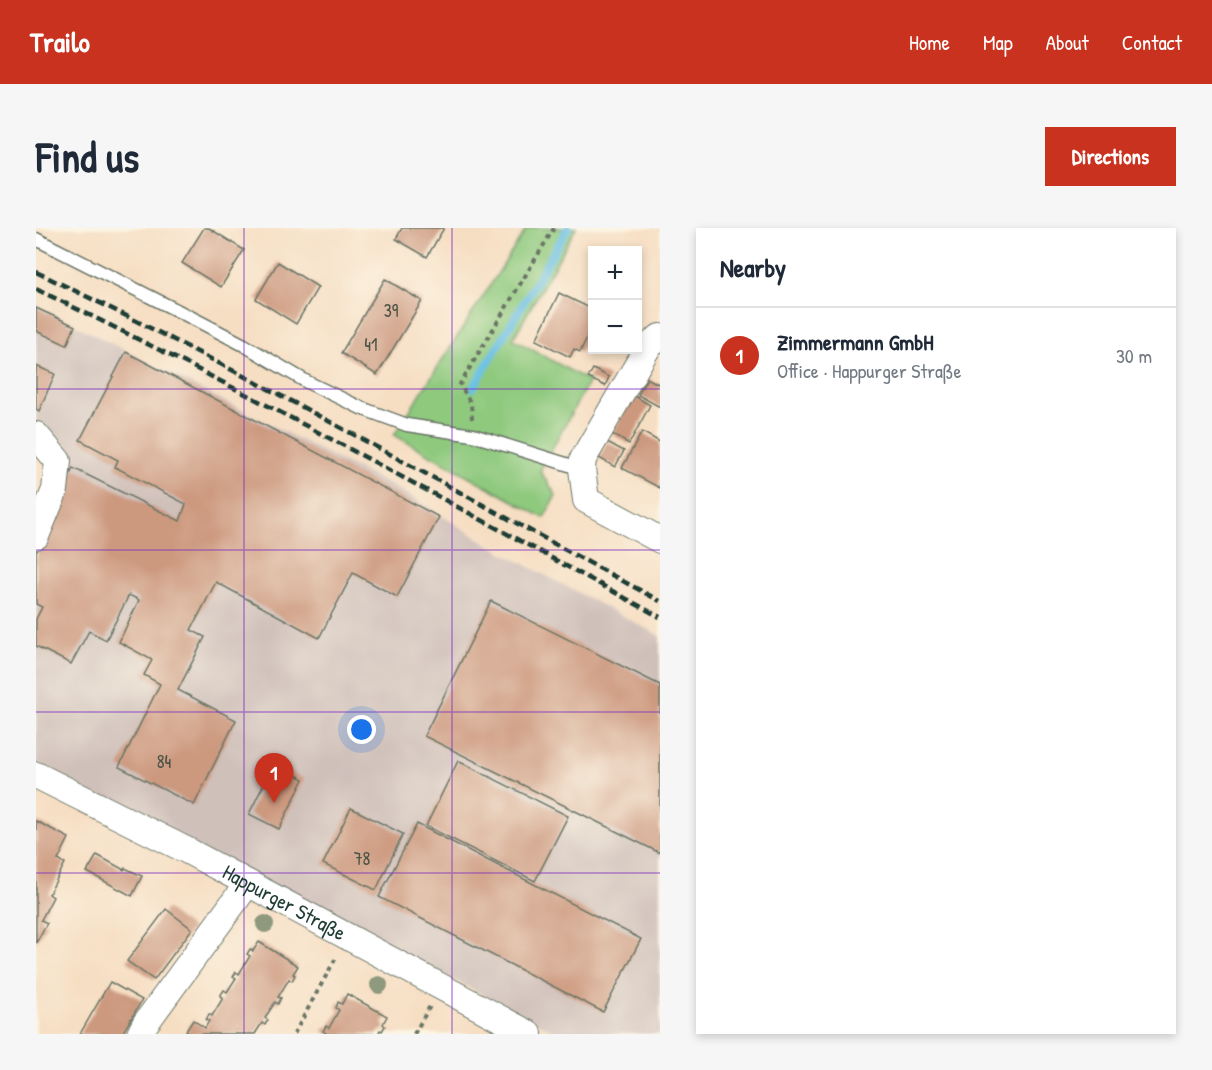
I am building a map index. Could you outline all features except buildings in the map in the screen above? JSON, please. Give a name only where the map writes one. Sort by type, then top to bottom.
[{"type":"street","points":[[660,337],[648,347],[583,459],[582,469],[586,500],[660,540]]},
{"type":"street","points":[[36,435],[58,461],[55,490],[36,536]]},
{"type":"street","name":"Happurger Straße","points":[[36,775],[188,851],[529,1034]]},
{"type":"street","points":[[140,1034],[248,883]]},
{"type":"lane","points":[[36,239],[200,321],[306,382],[361,408],[407,425],[473,435],[582,469]]},
{"type":"path","points":[[473,435],[471,404],[460,384],[554,228]]},
{"type":"path","points":[[294,1034],[349,937]]},
{"type":"path","points":[[414,1034],[440,987]]},
{"type":"shaded area","points":[[36,305],[407,494],[492,547],[660,636],[660,1034],[560,1034],[36,770],[36,539],[63,464],[36,432]]},
{"type":"green space","points":[[527,228],[576,228],[513,339],[589,381],[540,471],[556,495],[544,518],[394,435]]},
{"type":"waterway","points":[[473,388],[568,228]]},
{"type":"railway","points":[[36,272],[272,391],[660,601]]},
{"type":"railway","points":[[36,289],[272,408],[660,617]]},
{"type":"place","name":"Zimmermann GmbH","points":[[274,803]]}]
